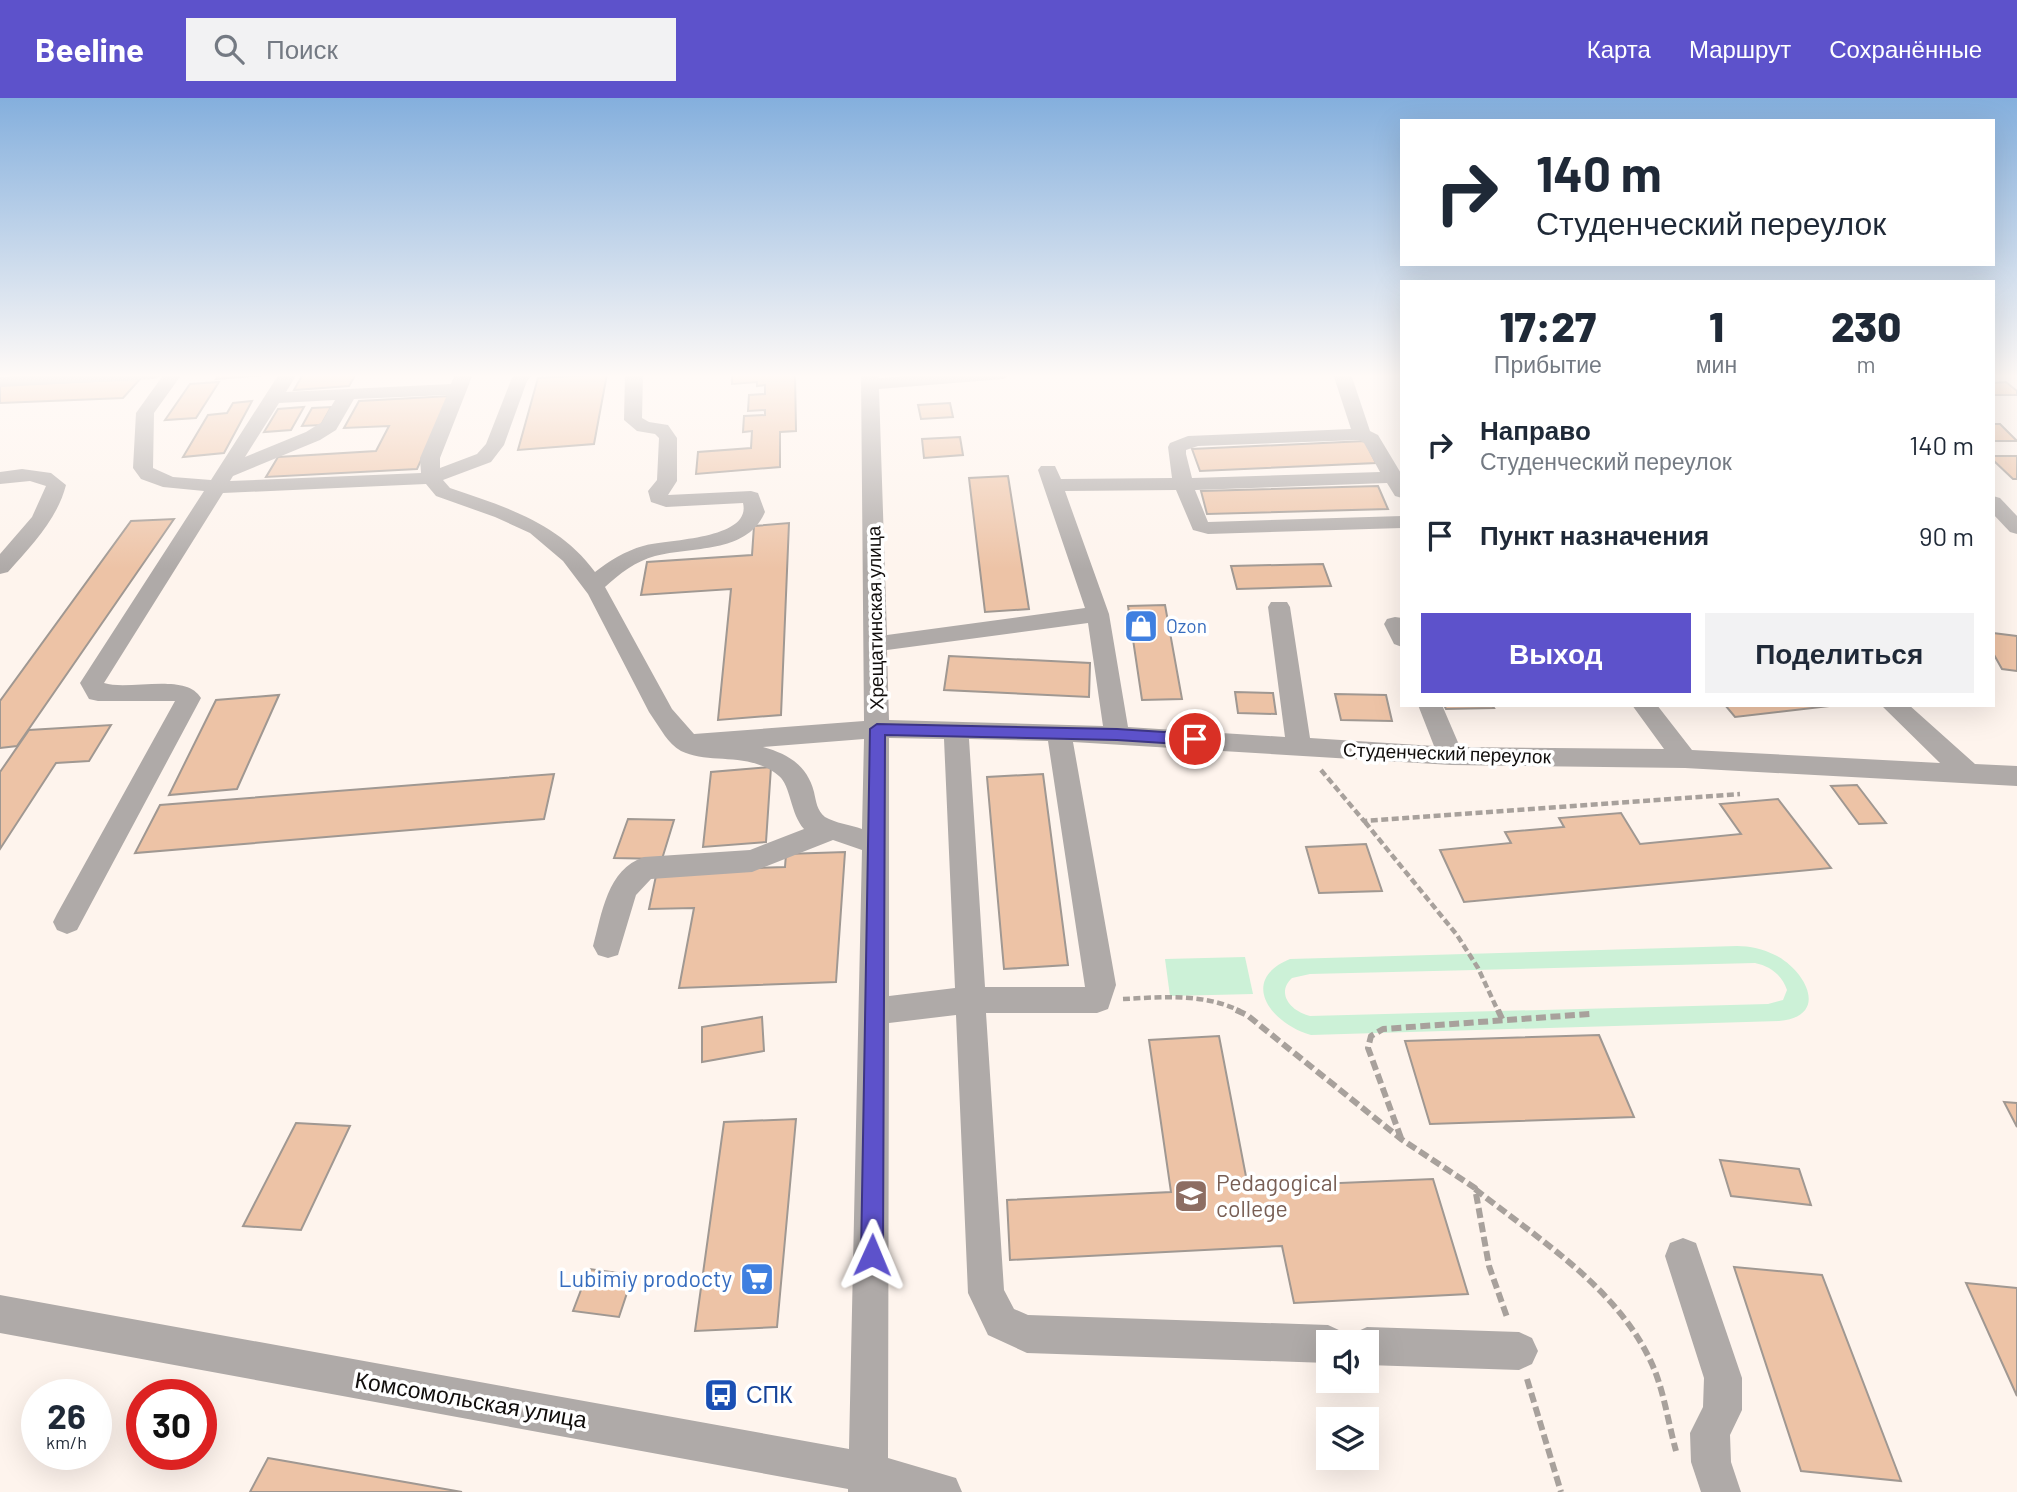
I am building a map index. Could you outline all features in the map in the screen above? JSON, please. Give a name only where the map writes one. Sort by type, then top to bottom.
[{"type":"street","points":[[144,439],[143,468],[148,475],[170,483],[431,478],[484,458],[497,439]]},
{"type":"street","points":[[67,922],[188,698],[180,693],[98,693],[92,683],[247,439]]},
{"type":"street","points":[[438,439],[430,458],[431,478],[443,492],[538,530],[570,555],[606,606],[673,731],[689,744],[752,754],[786,766],[798,782],[806,814],[817,825],[877,844]]},
{"type":"street","points":[[592,587],[613,567],[650,551],[724,538],[747,527],[755,518],[757,508],[751,496],[666,501],[658,498],[658,491],[667,481],[668,439]]},
{"type":"street","name":"Хрещатинская улица","points":[[868,1483],[877,844],[872,439]]},
{"type":"street","points":[[1183,484],[1175,455],[1177,447],[1185,442],[1250,439]]},
{"type":"street","points":[[1370,439],[1397,484]]},
{"type":"street","points":[[0,478],[36,475],[49,478],[56,485],[54,495],[32,532],[0,568]]},
{"type":"street","points":[[1051,477],[1098,614],[1117,734]]},
{"type":"street","points":[[1995,504],[2017,528]]},
{"type":"street","points":[[1279,607],[1299,746]]},
{"type":"street","points":[[876,645],[1098,614]]},
{"type":"street","points":[[1431,707],[1451,756]]},
{"type":"street","points":[[1646,707],[1685,759]]},
{"type":"street","points":[[1895,707],[1969,774]]},
{"type":"street","name":"Студенческий переулок","points":[[689,744],[877,729],[1059,732],[1451,756],[1685,759],[2017,776]]},
{"type":"street","points":[[875,1011],[968,1000],[1097,1000],[1101,985],[1059,732]]},
{"type":"street","points":[[608,946],[623,890],[644,868],[752,861],[831,830]]},
{"type":"street","points":[[1683,1256],[1723,1378],[1722,1410],[1710,1433],[1711,1462],[1721,1492]]},
{"type":"street","name":"Комсомольская улица","points":[[0,1314],[868,1483],[942,1492]]},
{"type":"street","points":[[1379,1346],[1519,1350]]},
{"type":"lane","points":[[222,480],[307,439]]},
{"type":"lane","points":[[1051,477],[1183,484],[1397,484]]},
{"type":"lane","points":[[1183,484],[1196,521],[1200,526],[1208,528],[1400,522]]},
{"type":"lane","points":[[956,731],[968,1000],[986,1293],[1001,1322],[1027,1334],[1316,1344]]},
{"type":"path","points":[[1299,746],[1457,935],[1478,968],[1503,1021]]},
{"type":"path","points":[[1364,821],[1740,794]]},
{"type":"path","points":[[1097,1000],[1155,997],[1205,999],[1228,1004],[1247,1015],[1401,1139],[1475,1188],[1615,1308],[1637,1336],[1652,1363],[1679,1461]]},
{"type":"path","points":[[1401,1139],[1368,1048],[1371,1036],[1383,1030],[1590,1014]]},
{"type":"path","points":[[1475,1188],[1489,1266],[1519,1350],[1561,1492]]},
{"type":"green space","points":[[1742,946],[1766,951],[1786,962],[1803,981],[1808,992],[1808,1002],[1805,1011],[1779,1021],[1311,1035],[1284,1021],[1273,1012],[1266,1001],[1263,989],[1266,978],[1274,968],[1290,959]],"holes":[[[1760,964],[1775,972],[1782,980],[1787,990],[1783,1000],[1768,1004],[1310,1016],[1297,1011],[1285,996],[1287,984],[1292,978],[1310,974]]]},
{"type":"green space","points":[[1245,957],[1253,994],[1170,996],[1165,959]]},
{"type":"building","points":[[194,439],[232,439],[224,453],[183,457]]},
{"type":"building","points":[[382,439],[431,439],[417,469],[266,477],[278,457],[376,451]]},
{"type":"building","points":[[521,439],[595,439],[594,444],[518,450]]},
{"type":"building","points":[[752,439],[780,439],[780,467],[696,474],[698,452],[751,448]]},
{"type":"building","points":[[922,439],[960,439],[963,455],[924,458]]},
{"type":"building","points":[[1995,439],[2015,439],[2017,441],[1995,441]]},
{"type":"building","points":[[1365,441],[1376,463],[1200,471],[1192,449]]},
{"type":"building","points":[[1995,456],[2017,456],[2017,479],[2013,479],[1995,462]]},
{"type":"building","points":[[1008,476],[1029,609],[985,612],[969,478]]},
{"type":"building","points":[[1378,486],[1388,509],[1207,514],[1201,491]]},
{"type":"building","points":[[174,519],[17,746],[0,748],[0,701],[131,521]]},
{"type":"building","points":[[789,523],[781,715],[718,720],[731,589],[641,595],[647,562],[752,555],[754,526]]},
{"type":"building","points":[[1323,564],[1331,586],[1237,589],[1231,566]]},
{"type":"building","points":[[1165,605],[1182,699],[1142,700],[1128,606]]},
{"type":"building","points":[[1995,633],[2017,636],[2017,671],[2002,669],[1995,657]]},
{"type":"building","points":[[949,656],[1090,663],[1089,697],[944,690]]},
{"type":"building","points":[[1235,692],[1273,693],[1276,714],[1238,713]]},
{"type":"building","points":[[1335,694],[1386,695],[1392,721],[1341,720]]},
{"type":"building","points":[[279,695],[237,789],[169,795],[216,700]]},
{"type":"building","points":[[1445,707],[1494,708],[1446,709]]},
{"type":"building","points":[[1727,707],[1821,707],[1735,717]]},
{"type":"building","points":[[111,725],[89,761],[56,763],[0,849],[0,772],[29,730]]},
{"type":"building","points":[[771,767],[766,842],[703,847],[711,772]]},
{"type":"building","points":[[554,774],[544,819],[135,853],[160,805]]},
{"type":"building","points":[[1043,774],[1068,965],[1004,969],[987,777]]},
{"type":"building","points":[[1857,785],[1886,823],[1859,824],[1831,786]]},
{"type":"building","points":[[1778,799],[1831,868],[1464,902],[1440,850],[1511,843],[1505,832],[1564,827],[1559,818],[1621,813],[1640,844],[1741,834],[1720,804]]},
{"type":"building","points":[[628,819],[674,820],[662,859],[614,858]]},
{"type":"building","points":[[1366,844],[1382,891],[1319,893],[1306,847]]},
{"type":"building","points":[[845,852],[836,982],[679,988],[694,908],[649,909],[657,871],[785,867],[786,854]]},
{"type":"building","points":[[762,1017],[764,1051],[702,1062],[702,1027]]},
{"type":"building","points":[[1599,1035],[1634,1117],[1430,1124],[1405,1041]]},
{"type":"building","points":[[1219,1036],[1248,1187],[1433,1179],[1468,1294],[1294,1303],[1282,1246],[1010,1260],[1007,1200],[1171,1192],[1149,1040]]},
{"type":"building","points":[[2004,1102],[2017,1103],[2017,1127]]},
{"type":"building","points":[[796,1119],[777,1327],[695,1331],[724,1122]]},
{"type":"building","points":[[296,1123],[350,1126],[301,1230],[243,1226]]},
{"type":"building","points":[[1720,1160],[1799,1169],[1811,1205],[1731,1196]]},
{"type":"building","points":[[1734,1267],[1822,1275],[1901,1481],[1801,1471]]},
{"type":"building","points":[[589,1269],[633,1275],[619,1317],[573,1311]]},
{"type":"building","points":[[1966,1283],[2017,1288],[2017,1396]]},
{"type":"building","points":[[268,1458],[462,1492],[250,1492]]},
{"type":"place","name":"Ozon","points":[[1141,626]]},
{"type":"place","name":"Pedagogical college","points":[[1191,1196]]},
{"type":"place","name":"Lubimiy prodocty","points":[[757,1279]]},
{"type":"place","name":"СПК","points":[[721,1395]]},
{"type":"route","points":[[872,1255],[877,729],[1117,734],[1195,739]]}]
